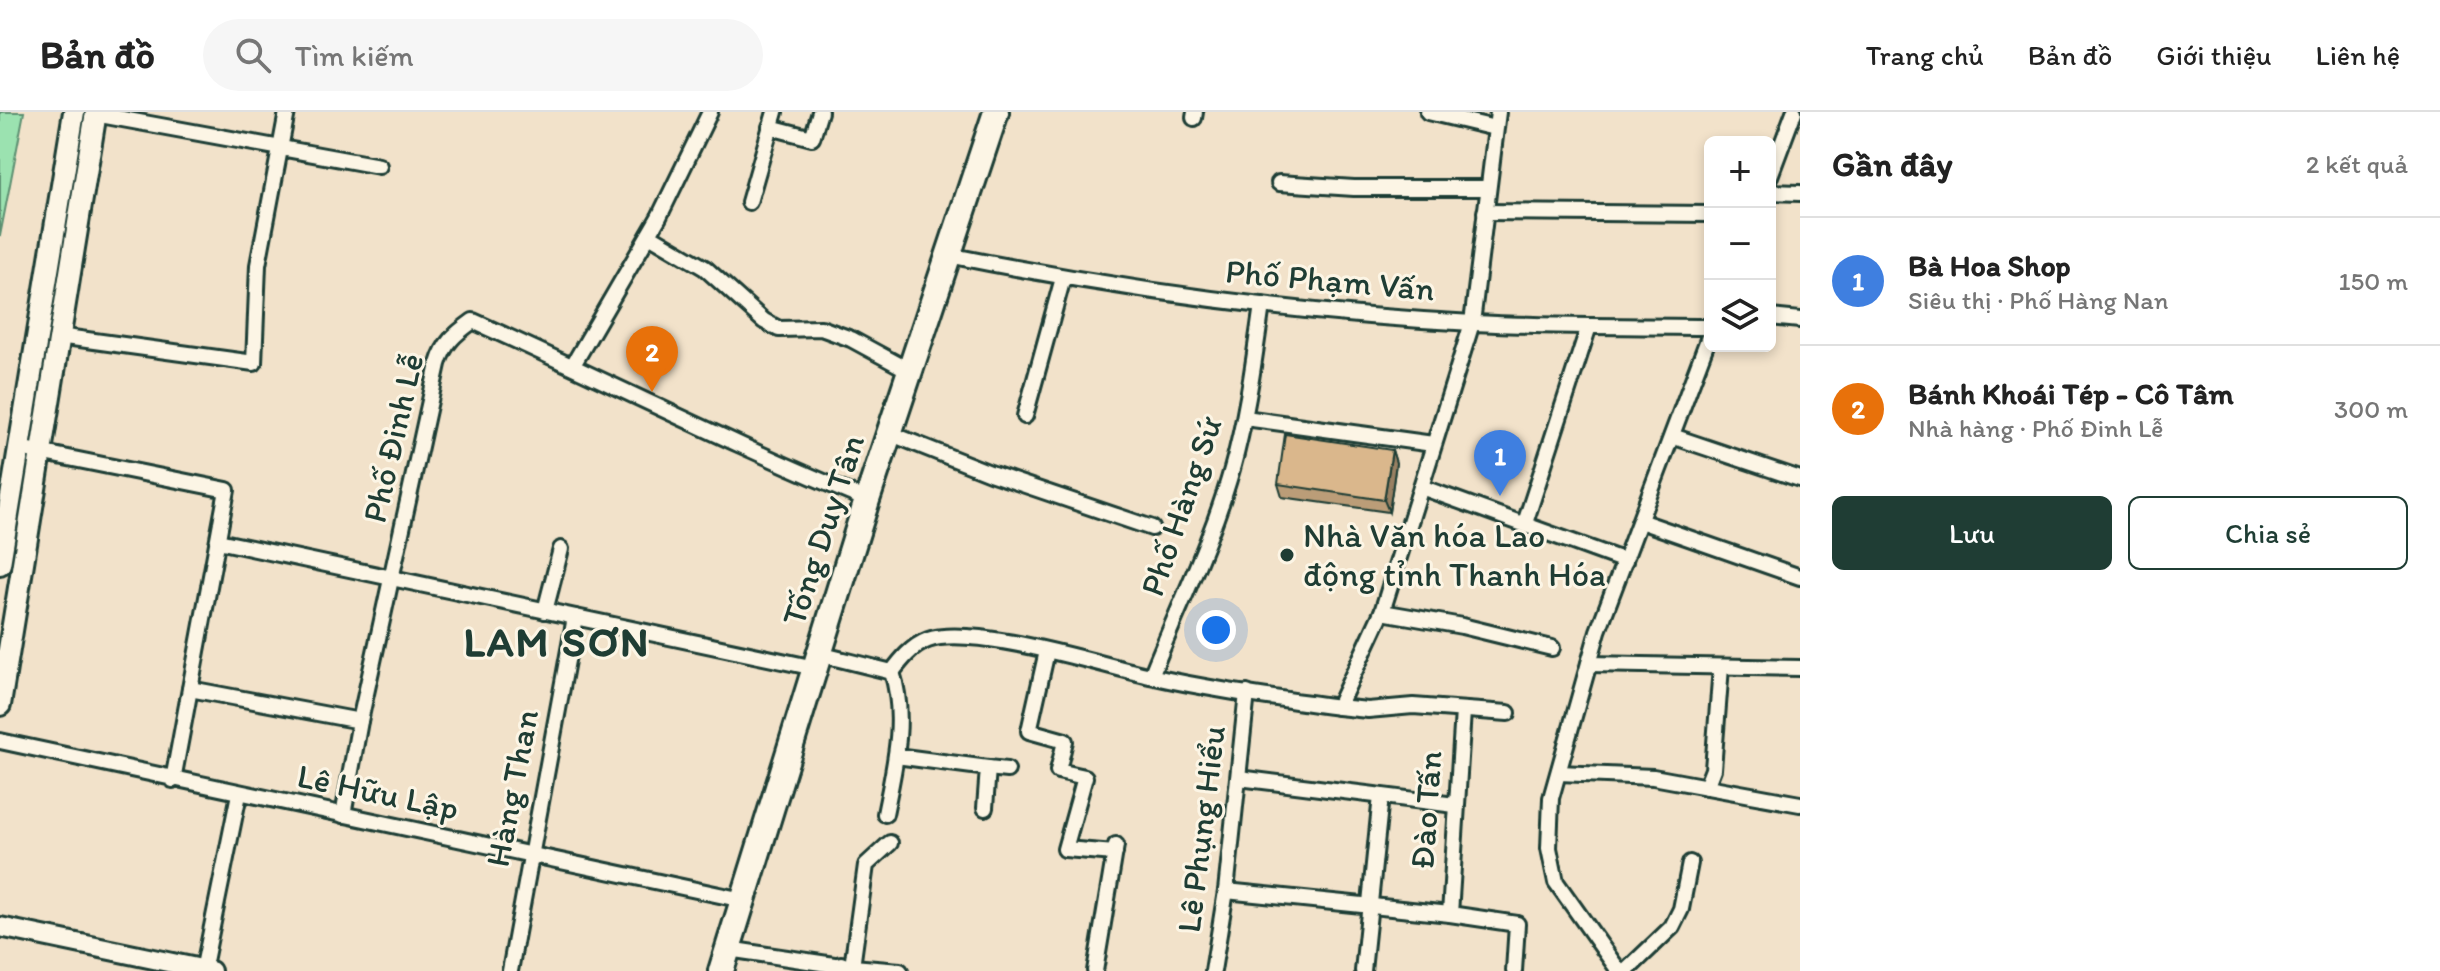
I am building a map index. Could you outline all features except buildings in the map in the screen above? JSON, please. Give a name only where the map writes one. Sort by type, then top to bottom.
[{"type":"highway","name":"Tống Duy Tân","points":[[725,960],[867,500],[996,112]]},
{"type":"main road","points":[[0,705],[29,449],[74,112]]},
{"type":"main road","points":[[0,564],[58,336],[96,113]]},
{"type":"street","points":[[58,336],[254,363],[258,265],[287,112]]},
{"type":"street","points":[[573,365],[649,235],[710,112]]},
{"type":"street","points":[[749,202],[775,112]]},
{"type":"street","points":[[770,127],[812,138],[820,112]]},
{"type":"street","points":[[1428,112],[1495,128]]},
{"type":"street","points":[[1338,707],[1382,612],[1472,323],[1498,112]]},
{"type":"street","points":[[1776,160],[1794,112]]},
{"type":"street","points":[[96,113],[379,166]]},
{"type":"street","points":[[1279,183],[1354,188],[1487,188]]},
{"type":"street","points":[[1776,192],[1800,193]]},
{"type":"street","points":[[1485,212],[1704,214]]},
{"type":"street","points":[[649,235],[705,268],[764,321],[779,329],[821,328],[851,339],[910,371]]},
{"type":"street","name":"Phố Phạm Vấn","points":[[948,255],[1063,278],[1262,305],[1472,323],[1704,327]]},
{"type":"street","points":[[1025,416],[1063,278]]},
{"type":"street","name":"Phố Hàng Sứ","points":[[1151,676],[1232,471],[1245,418],[1262,305]]},
{"type":"street","points":[[1776,318],[1800,320]]},
{"type":"street","name":"Phố Đinh Lễ","points":[[343,815],[360,721],[438,364],[452,336],[473,321],[573,365],[766,458],[867,500]]},
{"type":"street","points":[[1525,523],[1589,326]]},
{"type":"street","points":[[1619,971],[1556,882],[1549,848],[1551,798],[1598,631],[1704,350]]},
{"type":"street","points":[[1245,418],[1433,444]]},
{"type":"street","points":[[889,433],[990,473],[1152,528]]},
{"type":"street","points":[[1672,436],[1800,479]]},
{"type":"street","points":[[29,449],[227,490],[173,780]]},
{"type":"street","points":[[1421,487],[1625,561]]},
{"type":"street","points":[[1640,521],[1800,577]]},
{"type":"street","points":[[218,541],[575,617],[892,672]]},
{"type":"street","points":[[545,611],[561,549]]},
{"type":"street","points":[[1382,612],[1462,626],[1552,648]]},
{"type":"street","name":"Hàng Than","points":[[510,971],[575,617]]},
{"type":"street","points":[[885,814],[896,756],[898,693],[892,672],[902,657],[927,640],[955,636],[1047,651],[1151,676],[1338,707],[1368,710],[1413,706],[1508,713]]},
{"type":"street","points":[[1047,651],[1029,731],[1065,741],[1058,771],[1085,777],[1065,849],[1116,848],[1095,971]]},
{"type":"street","points":[[1589,664],[1800,668]]},
{"type":"street","points":[[1706,787],[1713,769],[1721,667]]},
{"type":"street","points":[[190,689],[360,721]]},
{"type":"street","name":"Lê Phụng Hiểu","points":[[1213,971],[1226,891],[1247,693]]},
{"type":"street","name":"Đào Tấn","points":[[1450,914],[1463,711]]},
{"type":"street","name":"Lê Hữu Lập","points":[[0,741],[743,900]]},
{"type":"street","points":[[896,756],[1007,770]]},
{"type":"street","points":[[985,808],[988,768]]},
{"type":"street","points":[[1559,773],[1653,777],[1800,804]]},
{"type":"street","points":[[1239,778],[1455,805]]},
{"type":"street","points":[[0,927],[206,971],[239,794]]},
{"type":"street","points":[[1363,971],[1381,796]]},
{"type":"street","points":[[844,968],[866,865],[890,843]]},
{"type":"street","points":[[1626,971],[1672,927],[1681,909],[1690,863]]},
{"type":"street","points":[[1226,891],[1517,924],[1514,971]]},
{"type":"street","points":[[725,960],[900,971]]},
{"type":"green space","points":[[0,112],[24,112],[0,236]]},
{"type":"place","name":"Bánh Khoái Tép - Cô Tâm","points":[[652,392]]},
{"type":"place","name":"Bà Hoa Shop","points":[[1500,496]]},
{"type":"place","name":"Nhà Văn hóa Lao động tỉnh Thanh Hóa","points":[[1287,555]]},
{"type":"district","name":"LAM SƠN","points":[[557,641]]}]
